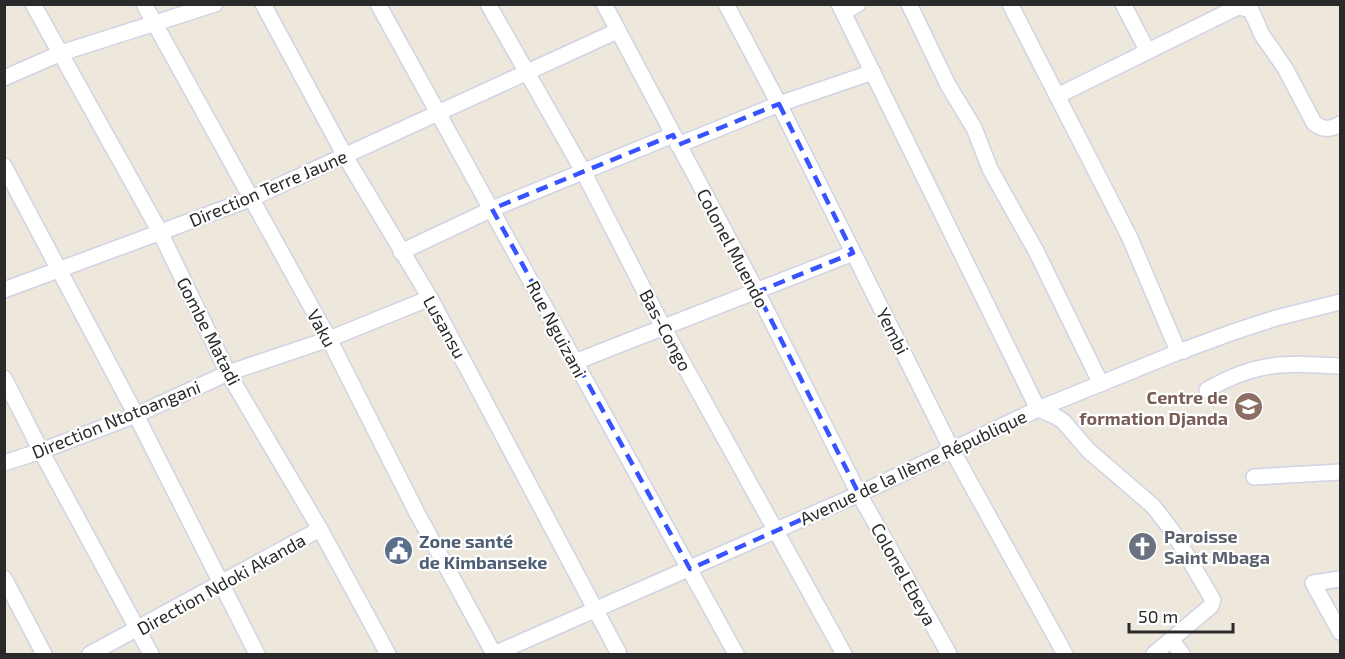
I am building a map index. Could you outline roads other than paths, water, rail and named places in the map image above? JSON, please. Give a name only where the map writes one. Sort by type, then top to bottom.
[{"type":"street","name":"Gombe Matadi","points":[[33,4],[160,232],[228,373],[320,529],[388,654]]},
{"type":"street","name":"Vaku","points":[[144,4],[329,339],[417,513],[494,654]]},
{"type":"street","points":[[4,78],[61,54],[215,4]]},
{"type":"street","name":"Lusansu","points":[[262,4],[345,156],[430,298],[619,654]]},
{"type":"street","name":"Rue Nguizani","points":[[378,4],[736,654]]},
{"type":"street","name":"Bas-Congo","points":[[489,4],[525,72],[583,171],[663,327],[844,654]]},
{"type":"street","name":"Colonel Muendo","points":[[604,4],[757,292],[859,494]]},
{"type":"street","name":"Yembi","points":[[726,4],[779,104],[952,450],[1065,654]]},
{"type":"street","points":[[858,4],[842,8],[1038,409],[1063,421],[1089,451],[1153,506],[1173,532],[1213,600],[1211,606],[1154,654]]},
{"type":"street","points":[[909,4],[948,85],[974,128],[990,169],[1035,251],[1101,384]]},
{"type":"street","points":[[1010,4],[1129,236],[1179,351],[1184,351]]},
{"type":"street","points":[[1123,4],[1147,51]]},
{"type":"street","points":[[1057,96],[1241,5],[1251,10],[1262,35],[1285,68],[1314,123],[1322,129],[1332,129],[1341,124]]},
{"type":"street","name":"Direction Terre Jaune","points":[[4,290],[250,199],[617,31]]},
{"type":"street","points":[[401,252],[492,208],[583,171],[873,72]]},
{"type":"street","points":[[4,166],[136,415],[257,654]]},
{"type":"street","points":[[575,363],[853,253]]},
{"type":"street","name":"Direction Ntotoangani","points":[[4,463],[136,415],[228,373],[329,339],[430,298]]},
{"type":"street","name":"Avenue de la IIème République","points":[[494,654],[859,494],[1038,409],[1236,331],[1276,318],[1341,302]]},
{"type":"street","points":[[1207,390],[1227,378],[1251,369],[1278,364],[1341,366]]},
{"type":"street","points":[[4,378],[151,654]]},
{"type":"street","points":[[1254,477],[1341,471]]},
{"type":"street","name":"Colonel Ebeya","points":[[859,494],[949,654]]},
{"type":"street","name":"Direction Ndoki Akanda","points":[[90,654],[320,529]]},
{"type":"street","points":[[4,578],[44,654]]},
{"type":"street","points":[[1341,579],[1313,583],[1341,632]]},
{"type":"street","points":[[1172,641],[1182,654]]},
{"type":"place","name":"Centre de formation Djanda","points":[[1249,407]]},
{"type":"place","name":"Paroisse Saint Mbaga","points":[[1143,546]]},
{"type":"place","name":"Zone santé de Kimbanseke","points":[[398,551]]}]
